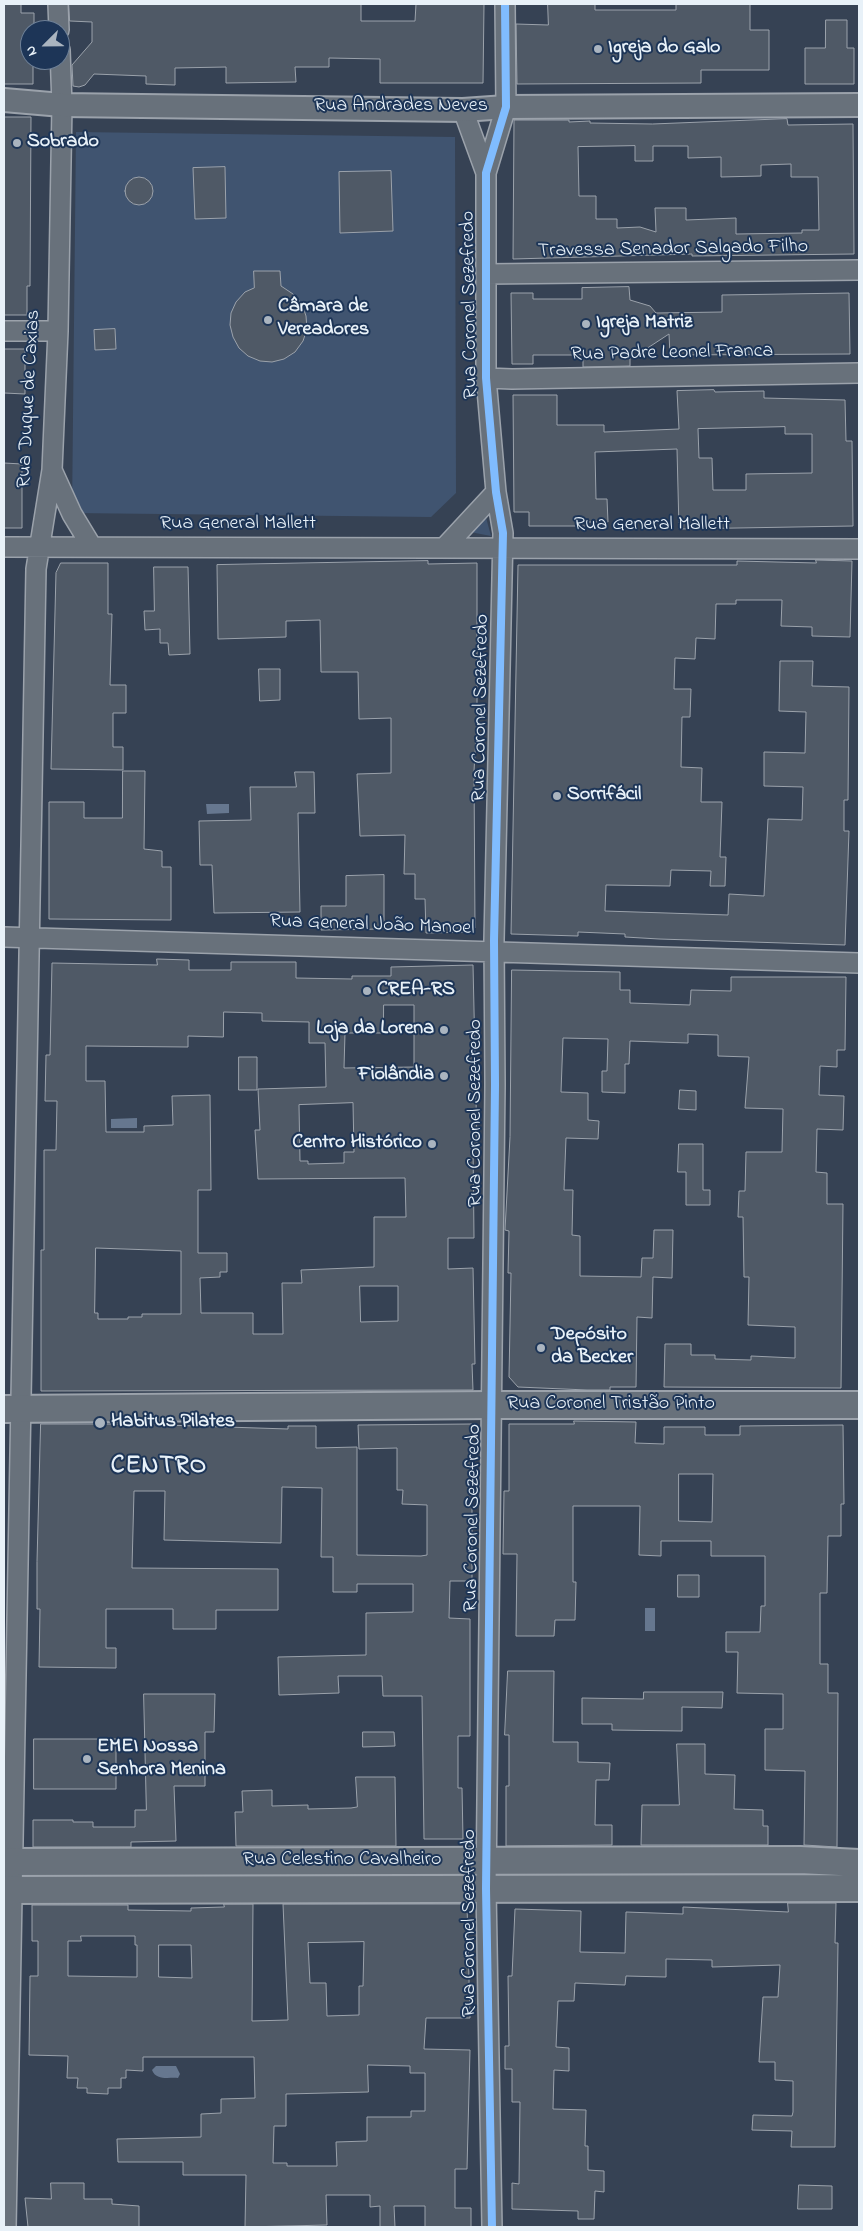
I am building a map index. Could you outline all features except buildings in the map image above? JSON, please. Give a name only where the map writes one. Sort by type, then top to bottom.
[{"type":"main road","name":"Rua Coronel Tristão Pinto","points":[[12,1409],[491,1405],[859,1406]]},
{"type":"main road","name":"Rua Celestino Cavalheiro","points":[[8,1862],[800,1860],[859,1863]]},
{"type":"main road","name":"Rua Celestino Cavalheiro","points":[[8,1890],[859,1888]]},
{"type":"street","points":[[58,4],[59,20]]},
{"type":"street","name":"Rua Coronel Sezefredo","points":[[492,2227],[486,1861],[495,1085],[494,953],[503,533],[496,492],[486,378],[486,173],[506,107],[505,4]]},
{"type":"street","name":"Rua Duque de Caxias","points":[[6,2227],[12,1409],[30,937],[38,547],[52,470],[58,331],[62,104],[61,70]]},
{"type":"street","name":"Rua Andrades Neves","points":[[4,100],[62,104],[464,110],[506,107],[859,105]]},
{"type":"street","name":"Rua Coronel Sezefredo","points":[[464,110],[486,173]]},
{"type":"street","name":"Travessa Senador Salgado Filho","points":[[487,274],[859,270]]},
{"type":"street","points":[[4,331],[58,331]]},
{"type":"street","name":"Rua Padre Leonel Franca","points":[[486,378],[859,373]]},
{"type":"street","points":[[52,470],[72,514],[92,546]]},
{"type":"street","points":[[444,548],[496,492]]},
{"type":"street","name":"Rua General Mallett","points":[[4,547],[859,549]]},
{"type":"street","name":"Rua General João Manoel","points":[[4,937],[859,963]]},
{"type":"shaded area","points":[[76,132],[455,137],[456,493],[431,517],[72,513]]},
{"type":"shaded area","points":[[484,510],[491,536],[465,531]]},
{"type":"shaded area","points":[[206,804],[229,804],[229,813],[207,814]]},
{"type":"shaded area","points":[[137,1118],[137,1128],[111,1128],[111,1119]]},
{"type":"shaded area","points":[[645,1608],[655,1608],[655,1631],[645,1631]]},
{"type":"shaded area","points":[[448,1871],[448,1877],[54,1879],[54,1874]]},
{"type":"shaded area","points":[[815,1871],[815,1877],[518,1878],[518,1872]]},
{"type":"shaded area","points":[[156,2066],[176,2066],[180,2074],[178,2078],[156,2076],[152,2070]]},
{"type":"cycle path","points":[[492,2227],[486,1888],[495,1085],[494,940],[503,533],[496,492],[486,378],[486,173],[506,107],[505,4]]},
{"type":"place","name":"Igreja do Galo","points":[[598,49]]},
{"type":"place","name":"Sobrado","points":[[17,143]]},
{"type":"place","name":"Câmara de Vereadores","points":[[268,320]]},
{"type":"place","name":"Igreja Matriz","points":[[586,324]]},
{"type":"place","name":"Sorrifácil","points":[[557,796]]},
{"type":"place","name":"CREA-RS","points":[[367,991]]},
{"type":"place","name":"Loja da Lorena","points":[[444,1030]]},
{"type":"place","name":"Fiolândia","points":[[444,1076]]},
{"type":"place","name":"Centro Histórico","points":[[432,1144]]},
{"type":"place","name":"Depósito da Becker","points":[[541,1348]]},
{"type":"place","name":"Habitus Pilates","points":[[100,1423]]},
{"type":"place","name":"EMEI Nossa Senhora Menina","points":[[87,1759]]},
{"type":"district","name":"CENTRO","points":[[159,1468]]}]
